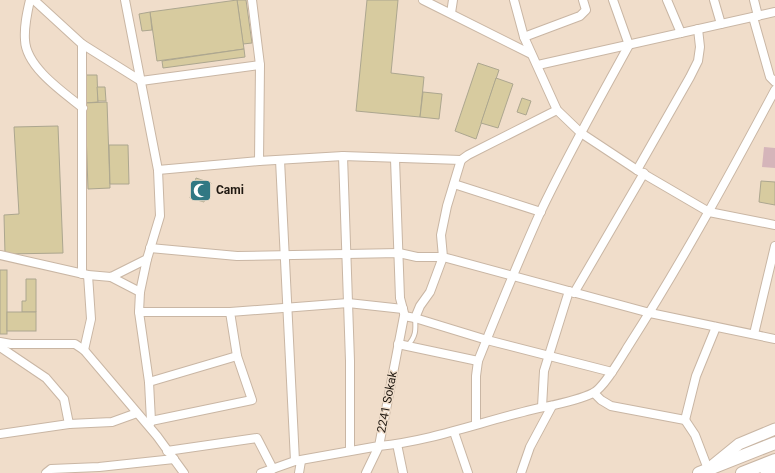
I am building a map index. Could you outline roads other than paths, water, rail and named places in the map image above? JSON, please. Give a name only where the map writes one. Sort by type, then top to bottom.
[{"type":"main road","points":[[704,471],[739,444],[775,429]]},
{"type":"main road","points":[[704,471],[775,443]]},
{"type":"main road","points":[[742,473],[775,460]]},
{"type":"street","points":[[30,0],[25,21],[24,41],[31,59],[47,78],[83,108]]},
{"type":"street","points":[[34,0],[82,44],[141,82],[260,65]]},
{"type":"street","points":[[125,0],[158,170],[160,216],[147,259],[140,292],[139,312],[149,382],[150,424]]},
{"type":"street","points":[[252,0],[260,65],[259,161]]},
{"type":"street","points":[[422,0],[451,13],[531,54]]},
{"type":"street","points":[[451,13],[453,0]]},
{"type":"street","points":[[524,37],[580,16],[586,10],[583,0]]},
{"type":"street","points":[[476,424],[476,376],[478,361],[511,277],[541,212],[581,133],[629,44],[613,0]]},
{"type":"street","points":[[667,0],[681,33]]},
{"type":"street","points":[[714,0],[721,24]]},
{"type":"street","points":[[754,0],[756,16],[770,77],[775,82]]},
{"type":"street","points":[[516,1],[524,37],[531,54],[538,65],[557,110],[581,133],[641,172],[709,212],[775,225]]},
{"type":"street","points":[[538,65],[775,12]]},
{"type":"street","points":[[542,407],[544,371],[557,327],[571,292],[641,172],[698,61],[700,47],[698,29]]},
{"type":"street","points":[[82,44],[85,274],[91,320],[84,350]]},
{"type":"street","points":[[366,473],[379,446],[397,444],[454,432],[476,424],[542,407],[552,406],[594,393],[612,372],[650,313],[772,102],[775,90]]},
{"type":"street","points":[[158,170],[259,161],[343,156],[395,159],[461,160],[468,155],[557,110]]},
{"type":"street","points":[[343,156],[348,303],[350,450]]},
{"type":"street","points":[[395,159],[400,298],[403,313]]},
{"type":"street","points":[[280,160],[299,473]]},
{"type":"street","points":[[415,318],[420,306],[430,292],[443,257],[441,235],[461,160]]},
{"type":"street","points":[[454,184],[541,212]]},
{"type":"street","points":[[754,334],[775,246]]},
{"type":"street","points":[[150,248],[237,256],[399,253],[417,257],[443,257],[511,277],[650,313],[775,339]]},
{"type":"street","points":[[0,255],[85,274],[111,277],[140,292]]},
{"type":"street","points":[[111,277],[147,259]]},
{"type":"street","points":[[139,312],[230,312],[348,303],[403,313],[487,340],[612,372]]},
{"type":"street","points":[[150,424],[252,400],[237,356],[230,312]]},
{"type":"street","name":"2241 Sokak","points":[[261,473],[298,461],[350,450],[379,446],[403,345],[403,313]]},
{"type":"street","points":[[685,420],[696,376],[716,327]]},
{"type":"street","points":[[0,342],[19,344],[75,344],[84,350],[137,413],[150,424],[167,451],[184,473]]},
{"type":"street","points":[[403,345],[478,361]]},
{"type":"street","points":[[0,347],[46,378],[64,399],[69,424]]},
{"type":"street","points":[[149,382],[237,356]]},
{"type":"street","points":[[594,393],[601,400],[611,406],[685,420],[695,435],[704,471]]},
{"type":"street","points":[[521,473],[530,447],[552,406]]},
{"type":"street","points":[[0,434],[69,424],[112,422],[137,413]]},
{"type":"street","points":[[454,432],[468,473]]},
{"type":"street","points":[[167,451],[257,438],[273,469]]},
{"type":"street","points":[[397,444],[403,473]]},
{"type":"street","points":[[46,473],[51,469],[174,460]]},
{"type":"lane","points":[[403,345],[414,339],[416,329],[415,318]]},
{"type":"place","name":"Cami","points":[[200,190]]}]
